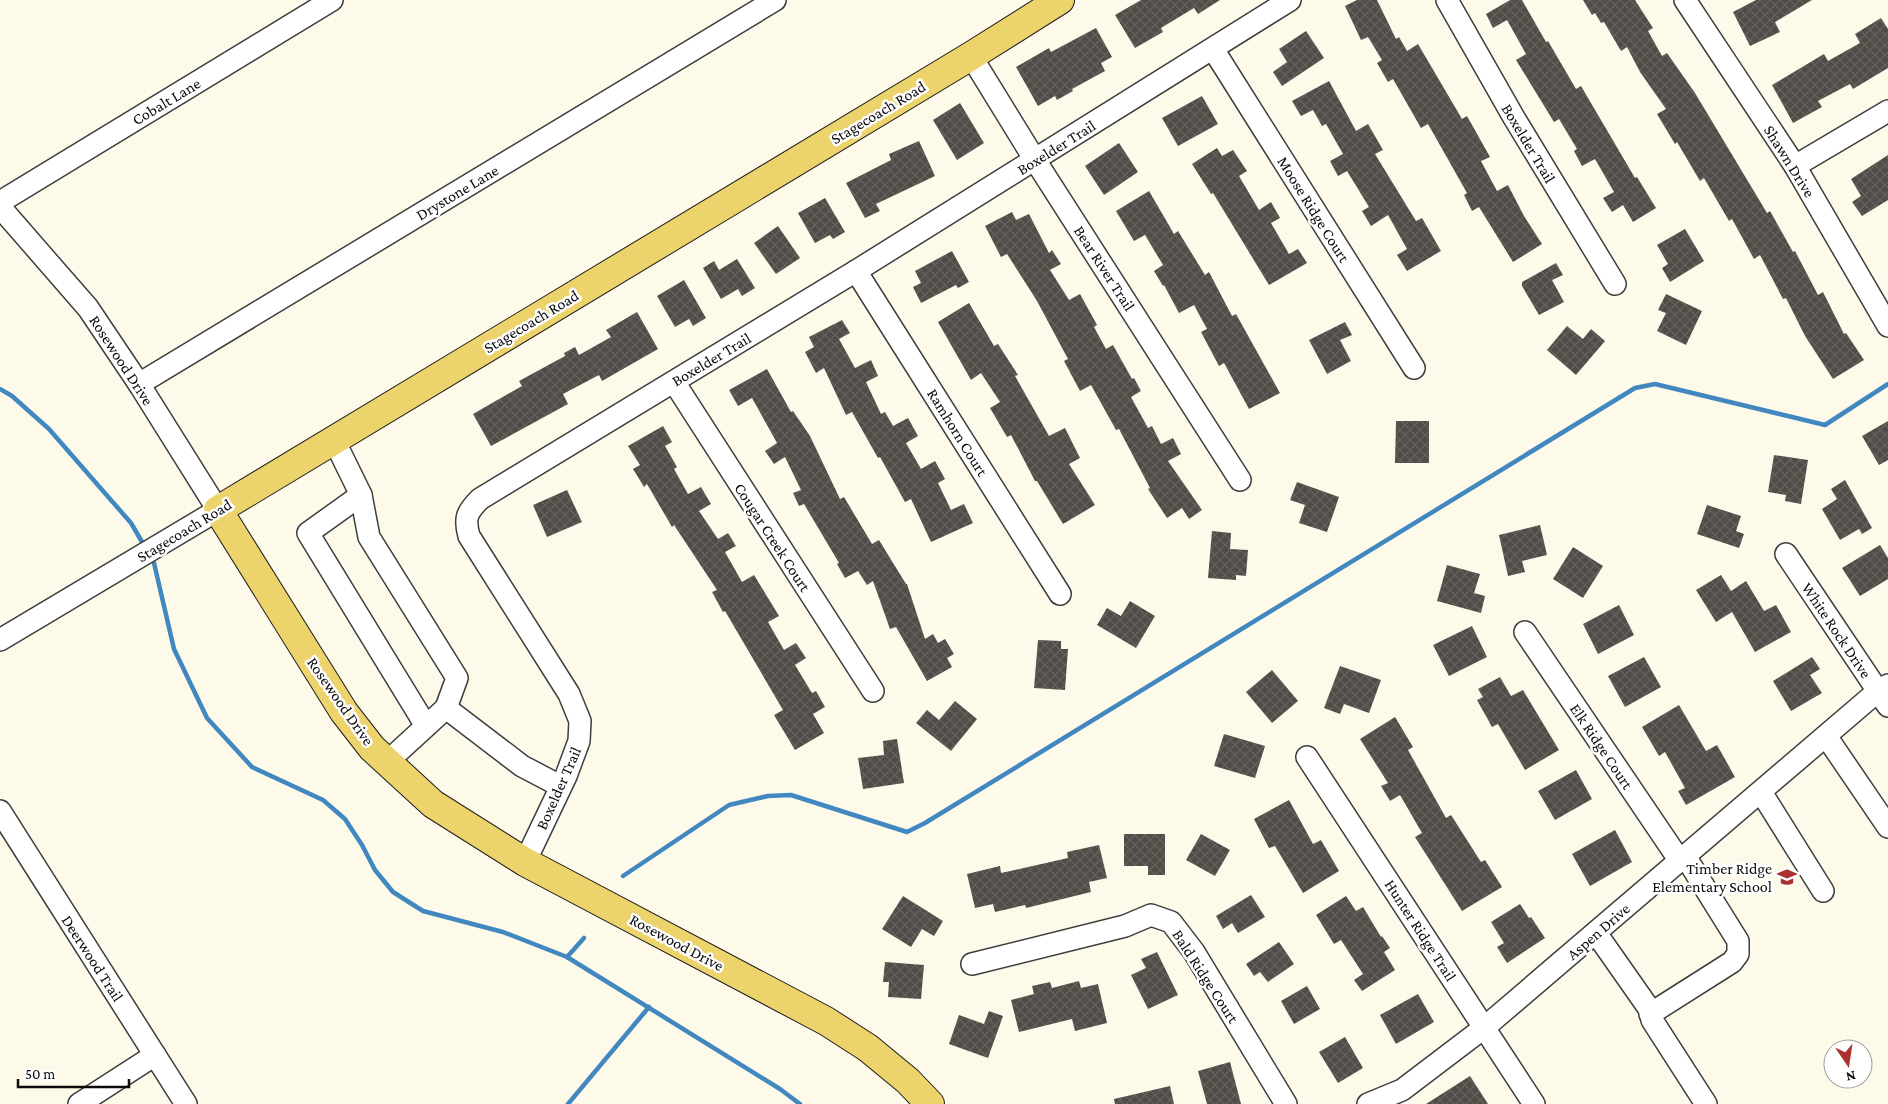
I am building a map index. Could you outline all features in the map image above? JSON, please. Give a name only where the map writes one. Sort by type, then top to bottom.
[{"type":"main road","name":"Stagecoach Road","points":[[218,510],[971,56],[1060,0]]},
{"type":"main road","name":"Rosewood Drive","points":[[218,510],[344,712],[372,748],[432,804],[525,862],[826,1021],[868,1048],[908,1081],[930,1104]]},
{"type":"street","name":"Cobalt Lane","points":[[0,202],[332,0]]},
{"type":"street","name":"Drystone Lane","points":[[138,384],[775,0]]},
{"type":"street","name":"Boxelder Trail","points":[[525,862],[579,742],[580,721],[569,694],[469,536],[466,523],[470,509],[480,499],[856,271],[1290,0]]},
{"type":"street","name":"Boxelder Trail","points":[[1447,0],[1513,116],[1615,284]]},
{"type":"street","name":"Shawn Drive","points":[[1685,0],[1795,166],[1888,326]]},
{"type":"street","name":"Moose Ridge Court","points":[[1213,49],[1414,368]]},
{"type":"street","name":"Bear River Trail","points":[[971,56],[1035,160],[1240,480]]},
{"type":"street","points":[[1795,166],[1888,111]]},
{"type":"street","name":"Rosewood Drive","points":[[0,207],[88,308],[218,510]]},
{"type":"street","name":"Ramhorn Court","points":[[856,271],[1060,594]]},
{"type":"street","name":"Cougar Creek Court","points":[[674,382],[872,692]]},
{"type":"street","points":[[334,440],[361,495],[369,538],[457,678],[446,708],[386,762]]},
{"type":"street","points":[[361,495],[308,533],[426,726]]},
{"type":"street","name":"Stagecoach Road","points":[[0,640],[218,510]]},
{"type":"street","name":"White Rock Drive","points":[[1786,554],[1885,694]]},
{"type":"street","name":"Elk Ridge Court","points":[[1525,632],[1683,858],[1738,941],[1738,954],[1732,962],[1650,1014]]},
{"type":"street","name":"Aspen Drive","points":[[1368,1104],[1402,1090],[1485,1027],[1826,736],[1885,694]]},
{"type":"street","points":[[446,708],[522,766],[560,786]]},
{"type":"street","points":[[1826,736],[1888,827]]},
{"type":"street","name":"Hunter Ridge Trail","points":[[1307,757],[1534,1104]]},
{"type":"street","points":[[1761,792],[1823,891]]},
{"type":"street","name":"Deerwood Trail","points":[[3,821],[186,1104]]},
{"type":"street","name":"Bald Ridge Court","points":[[972,964],[1125,926],[1151,915],[1171,922],[1194,952],[1286,1104]]},
{"type":"street","points":[[1596,933],[1650,1010],[1652,1020],[1706,1104]]},
{"type":"street","points":[[79,1104],[155,1055]]},
{"type":"building","points":[[1141,0],[1220,0],[1198,14],[1194,8],[1161,28],[1163,32],[1135,48],[1115,15]]},
{"type":"building","points":[[1357,0],[1377,0],[1396,39],[1399,37],[1407,51],[1418,44],[1462,119],[1467,116],[1490,157],[1481,161],[1497,191],[1508,185],[1524,216],[1542,244],[1513,262],[1479,207],[1472,211],[1464,195],[1467,193],[1428,124],[1421,128],[1393,79],[1388,82],[1377,63],[1382,60],[1368,37],[1361,40],[1345,6]]},
{"type":"building","points":[[1510,0],[1522,0],[1576,89],[1581,86],[1635,178],[1637,177],[1656,208],[1633,222],[1623,205],[1612,212],[1603,198],[1614,192],[1595,159],[1582,166],[1574,151],[1577,149],[1559,119],[1554,122],[1516,60],[1526,54],[1507,20],[1493,28],[1486,14]]},
{"type":"building","points":[[1583,0],[1635,0],[1653,28],[1648,31],[1662,56],[1667,53],[1695,93],[1767,213],[1770,211],[1793,252],[1795,251],[1818,295],[1823,292],[1844,334],[1846,333],[1864,360],[1833,379],[1805,336],[1786,298],[1783,299],[1760,255],[1754,259],[1732,219],[1729,221],[1704,178],[1700,181],[1677,142],[1675,144],[1657,114],[1666,109],[1640,72],[1627,47],[1621,51],[1604,22],[1601,23],[1595,13],[1592,15]]},
{"type":"building","points":[[1756,0],[1812,0],[1775,22],[1780,32],[1750,46],[1733,12]]},
{"type":"building","points":[[1881,18],[1888,29],[1888,68],[1853,89],[1850,84],[1818,101],[1822,107],[1793,123],[1772,85],[1824,54],[1828,61],[1860,43],[1855,34]]},
{"type":"building","points":[[1096,28],[1112,57],[1101,63],[1105,71],[1072,89],[1073,91],[1057,100],[1055,96],[1038,106],[1016,67],[1049,48],[1051,52]]},
{"type":"building","points":[[1306,31],[1324,58],[1282,86],[1273,72],[1287,62],[1279,49]]},
{"type":"building","points":[[1329,81],[1356,131],[1368,124],[1383,150],[1375,154],[1416,221],[1422,218],[1441,251],[1407,271],[1397,255],[1407,249],[1388,215],[1371,226],[1362,211],[1369,207],[1347,171],[1338,176],[1330,161],[1343,154],[1326,124],[1322,126],[1313,110],[1301,116],[1292,101]]},
{"type":"building","points":[[1202,96],[1218,124],[1178,146],[1162,118]]},
{"type":"building","points":[[960,103],[984,143],[957,160],[933,120]]},
{"type":"building","points":[[919,141],[935,176],[876,204],[880,211],[865,218],[846,183],[891,160],[889,154]]},
{"type":"building","points":[[1119,143],[1138,172],[1104,195],[1085,166]]},
{"type":"building","points":[[1217,148],[1222,156],[1233,150],[1247,171],[1239,176],[1259,210],[1271,202],[1280,218],[1271,223],[1289,254],[1298,249],[1307,263],[1269,285],[1213,193],[1211,194],[1192,164]]},
{"type":"building","points":[[1888,155],[1888,200],[1862,216],[1852,202],[1861,196],[1851,179]]},
{"type":"building","points":[[1149,191],[1174,234],[1178,231],[1205,275],[1209,272],[1232,316],[1236,314],[1280,393],[1249,409],[1224,363],[1219,366],[1201,332],[1207,329],[1194,305],[1179,313],[1154,271],[1163,265],[1145,235],[1134,241],[1116,211]]},
{"type":"building","points":[[825,198],[845,232],[833,239],[830,235],[815,243],[798,213]]},
{"type":"building","points":[[1012,212],[1016,220],[1029,214],[1049,253],[1052,250],[1061,264],[1050,270],[1069,300],[1080,294],[1097,325],[1094,327],[1106,349],[1113,345],[1132,379],[1134,378],[1141,391],[1131,397],[1148,428],[1152,426],[1161,444],[1173,438],[1181,454],[1168,461],[1202,510],[1189,519],[1182,508],[1167,518],[1148,489],[1150,488],[1119,429],[1116,430],[1091,385],[1080,391],[1064,361],[1068,359],[1037,301],[1007,254],[1001,257],[985,226]]},
{"type":"building","points":[[778,226],[800,258],[776,274],[754,243]]},
{"type":"building","points":[[1685,229],[1704,261],[1670,282],[1662,268],[1668,264],[1657,245]]},
{"type":"building","points":[[952,251],[969,282],[958,288],[956,285],[921,303],[913,287],[921,283],[915,271]]},
{"type":"building","points":[[737,259],[755,288],[742,296],[738,289],[721,299],[703,268],[714,261],[719,270]]},
{"type":"building","points":[[1556,263],[1563,275],[1552,280],[1564,302],[1539,315],[1522,286],[1522,282]]},
{"type":"building","points":[[684,280],[706,318],[693,326],[689,319],[675,327],[657,296]]},
{"type":"building","points":[[1666,294],[1702,311],[1686,345],[1657,331],[1666,313],[1658,310]]},
{"type":"building","points":[[969,303],[994,346],[998,344],[1018,375],[1015,376],[1049,436],[1065,428],[1080,458],[1069,464],[1095,505],[1063,524],[1037,481],[1035,481],[1011,435],[1007,437],[990,408],[1000,402],[981,373],[971,380],[938,322]]},
{"type":"building","points":[[637,312],[658,349],[602,381],[599,375],[563,394],[568,404],[491,446],[473,414],[522,386],[519,381],[565,356],[564,353],[575,347],[579,355],[611,337],[606,330]]},
{"type":"building","points":[[842,320],[850,333],[839,339],[855,368],[871,360],[878,376],[866,382],[881,414],[885,412],[893,426],[908,418],[918,436],[906,443],[921,469],[935,461],[945,479],[938,483],[951,510],[964,504],[973,523],[931,542],[911,499],[905,502],[852,412],[846,415],[824,368],[816,373],[805,352],[814,347],[809,337]]},
{"type":"building","points":[[1345,322],[1352,335],[1340,340],[1351,361],[1327,374],[1309,340]]},
{"type":"building","points":[[1567,326],[1583,339],[1591,329],[1605,341],[1576,375],[1547,350]]},
{"type":"building","points":[[767,369],[791,412],[793,411],[810,436],[840,499],[844,497],[872,544],[879,540],[907,584],[925,639],[933,634],[938,643],[945,639],[954,654],[947,658],[952,667],[927,681],[896,627],[890,629],[873,581],[867,585],[858,571],[845,578],[837,564],[839,563],[804,504],[799,506],[793,493],[801,490],[785,457],[774,464],[765,451],[777,443],[752,398],[738,406],[729,390]]},
{"type":"building","points":[[1396,421],[1429,421],[1429,463],[1395,463]]},
{"type":"building","points":[[1888,421],[1888,460],[1879,465],[1862,436]]},
{"type":"building","points":[[663,426],[672,442],[665,446],[677,467],[674,469],[688,494],[701,487],[711,504],[699,511],[718,539],[728,533],[736,546],[725,552],[742,582],[754,575],[779,616],[768,622],[784,650],[796,643],[806,658],[795,665],[812,693],[816,691],[825,707],[813,714],[824,733],[795,750],[774,715],[783,710],[712,592],[717,590],[674,525],[672,527],[647,484],[644,487],[633,469],[640,465],[628,446]]},
{"type":"building","points":[[1774,455],[1808,460],[1801,504],[1785,501],[1786,495],[1768,492]]},
{"type":"building","points":[[1845,480],[1872,528],[1862,534],[1859,529],[1840,540],[1822,509],[1837,499],[1831,489]]},
{"type":"building","points":[[1297,482],[1339,497],[1327,532],[1299,523],[1305,505],[1290,500]]},
{"type":"building","points":[[567,490],[582,522],[547,537],[533,505]]},
{"type":"building","points":[[1707,505],[1741,516],[1736,531],[1744,534],[1739,548],[1697,534]]},
{"type":"building","points":[[1540,525],[1547,555],[1522,561],[1525,572],[1508,576],[1499,535]]},
{"type":"building","points":[[1212,531],[1231,533],[1230,549],[1248,550],[1246,576],[1236,575],[1236,580],[1208,578]]},
{"type":"building","points":[[1880,545],[1888,558],[1888,579],[1860,596],[1842,568]]},
{"type":"building","points":[[1573,547],[1603,566],[1583,598],[1553,579]]},
{"type":"building","points":[[1447,565],[1480,574],[1474,593],[1485,596],[1481,613],[1437,601]]},
{"type":"building","points":[[1721,575],[1731,591],[1746,581],[1764,611],[1776,605],[1791,632],[1755,652],[1732,612],[1716,622],[1696,590]]},
{"type":"building","points":[[1130,601],[1155,616],[1136,648],[1097,625],[1107,608],[1121,616]]},
{"type":"building","points":[[1619,605],[1634,635],[1598,654],[1583,624]]},
{"type":"building","points":[[1472,626],[1487,657],[1449,676],[1433,645]]},
{"type":"building","points":[[1038,640],[1061,641],[1061,649],[1068,649],[1065,690],[1034,688]]},
{"type":"building","points":[[1644,657],[1661,687],[1625,707],[1608,676]]},
{"type":"building","points":[[1812,657],[1820,669],[1810,675],[1822,693],[1791,711],[1773,681]]},
{"type":"building","points":[[1340,666],[1381,680],[1369,713],[1344,704],[1340,714],[1324,708]]},
{"type":"building","points":[[1272,670],[1298,701],[1272,723],[1246,692]]},
{"type":"building","points":[[1500,677],[1511,696],[1523,690],[1559,750],[1525,770],[1498,724],[1492,727],[1477,700],[1483,697],[1478,689]]},
{"type":"building","points":[[955,701],[977,719],[951,751],[916,723],[927,710],[939,720]]},
{"type":"building","points":[[1679,705],[1706,751],[1717,745],[1735,777],[1686,805],[1678,791],[1685,788],[1665,752],[1659,756],[1642,727]]},
{"type":"building","points":[[1395,717],[1413,747],[1408,750],[1446,818],[1451,815],[1481,862],[1485,860],[1502,887],[1462,911],[1415,837],[1422,833],[1400,795],[1390,801],[1381,786],[1388,783],[1360,739]]},
{"type":"building","points":[[1224,734],[1265,746],[1255,778],[1214,766]]},
{"type":"building","points":[[897,739],[904,783],[863,789],[858,758],[884,755],[883,741]]},
{"type":"building","points":[[1576,770],[1592,799],[1555,820],[1538,791]]},
{"type":"building","points":[[1289,800],[1313,844],[1321,840],[1339,871],[1303,893],[1275,846],[1269,848],[1254,819]]},
{"type":"building","points":[[1615,830],[1632,862],[1590,886],[1572,854]]},
{"type":"building","points":[[1124,834],[1165,834],[1165,875],[1148,875],[1148,866],[1124,866]]},
{"type":"building","points":[[1201,834],[1230,850],[1215,876],[1186,860]]},
{"type":"building","points":[[1099,845],[1107,878],[1089,882],[1091,892],[1026,908],[1025,905],[995,912],[993,904],[975,908],[967,874],[1000,866],[1001,873],[1068,858],[1067,852]]},
{"type":"building","points":[[1251,895],[1265,917],[1238,933],[1232,923],[1223,929],[1216,916]]},
{"type":"building","points":[[903,896],[943,921],[934,936],[922,929],[911,947],[882,929]]},
{"type":"building","points":[[1346,896],[1356,911],[1363,907],[1390,948],[1384,952],[1395,970],[1362,991],[1354,980],[1363,974],[1341,940],[1334,944],[1316,915]]},
{"type":"building","points":[[1520,904],[1545,938],[1507,963],[1497,947],[1504,943],[1491,922]]},
{"type":"building","points":[[1279,942],[1294,964],[1268,982],[1260,972],[1254,976],[1246,964]]},
{"type":"building","points":[[1157,952],[1178,995],[1148,1009],[1131,975],[1146,968],[1141,959]]},
{"type":"building","points":[[885,962],[924,965],[921,999],[888,997],[889,982],[883,982]]},
{"type":"building","points":[[1079,981],[1081,988],[1098,984],[1107,1023],[1075,1031],[1072,1019],[1019,1032],[1011,1000],[1034,994],[1032,986],[1050,982],[1052,988]]},
{"type":"building","points":[[1307,986],[1320,1009],[1294,1024],[1281,1001]]},
{"type":"building","points":[[1418,994],[1434,1022],[1396,1044],[1380,1015]]},
{"type":"building","points":[[989,1011],[1003,1016],[988,1058],[949,1044],[959,1015],[984,1024]]},
{"type":"building","points":[[1345,1037],[1363,1068],[1338,1083],[1319,1052]]},
{"type":"building","points":[[1230,1062],[1241,1104],[1207,1104],[1198,1071]]},
{"type":"building","points":[[1470,1076],[1488,1104],[1426,1104]]},
{"type":"building","points":[[1170,1086],[1174,1104],[1115,1104],[1114,1099]]},
{"type":"waterway","points":[[623,876],[729,805],[768,796],[791,795],[907,832],[925,823],[1635,388],[1655,384],[1825,425],[1888,384]]},
{"type":"waterway","points":[[0,389],[12,396],[49,429],[131,523],[145,547]]},
{"type":"waterway","points":[[150,556],[154,563],[174,649],[207,718],[252,767],[323,800],[345,819],[375,870],[393,892],[423,911],[503,932],[567,957],[780,1089],[800,1104]]},
{"type":"waterway","points":[[567,957],[584,938]]},
{"type":"waterway","points":[[568,1104],[649,1007]]},
{"type":"place","name":"Timber Ridge Elementary School","points":[[1787,877]]}]
